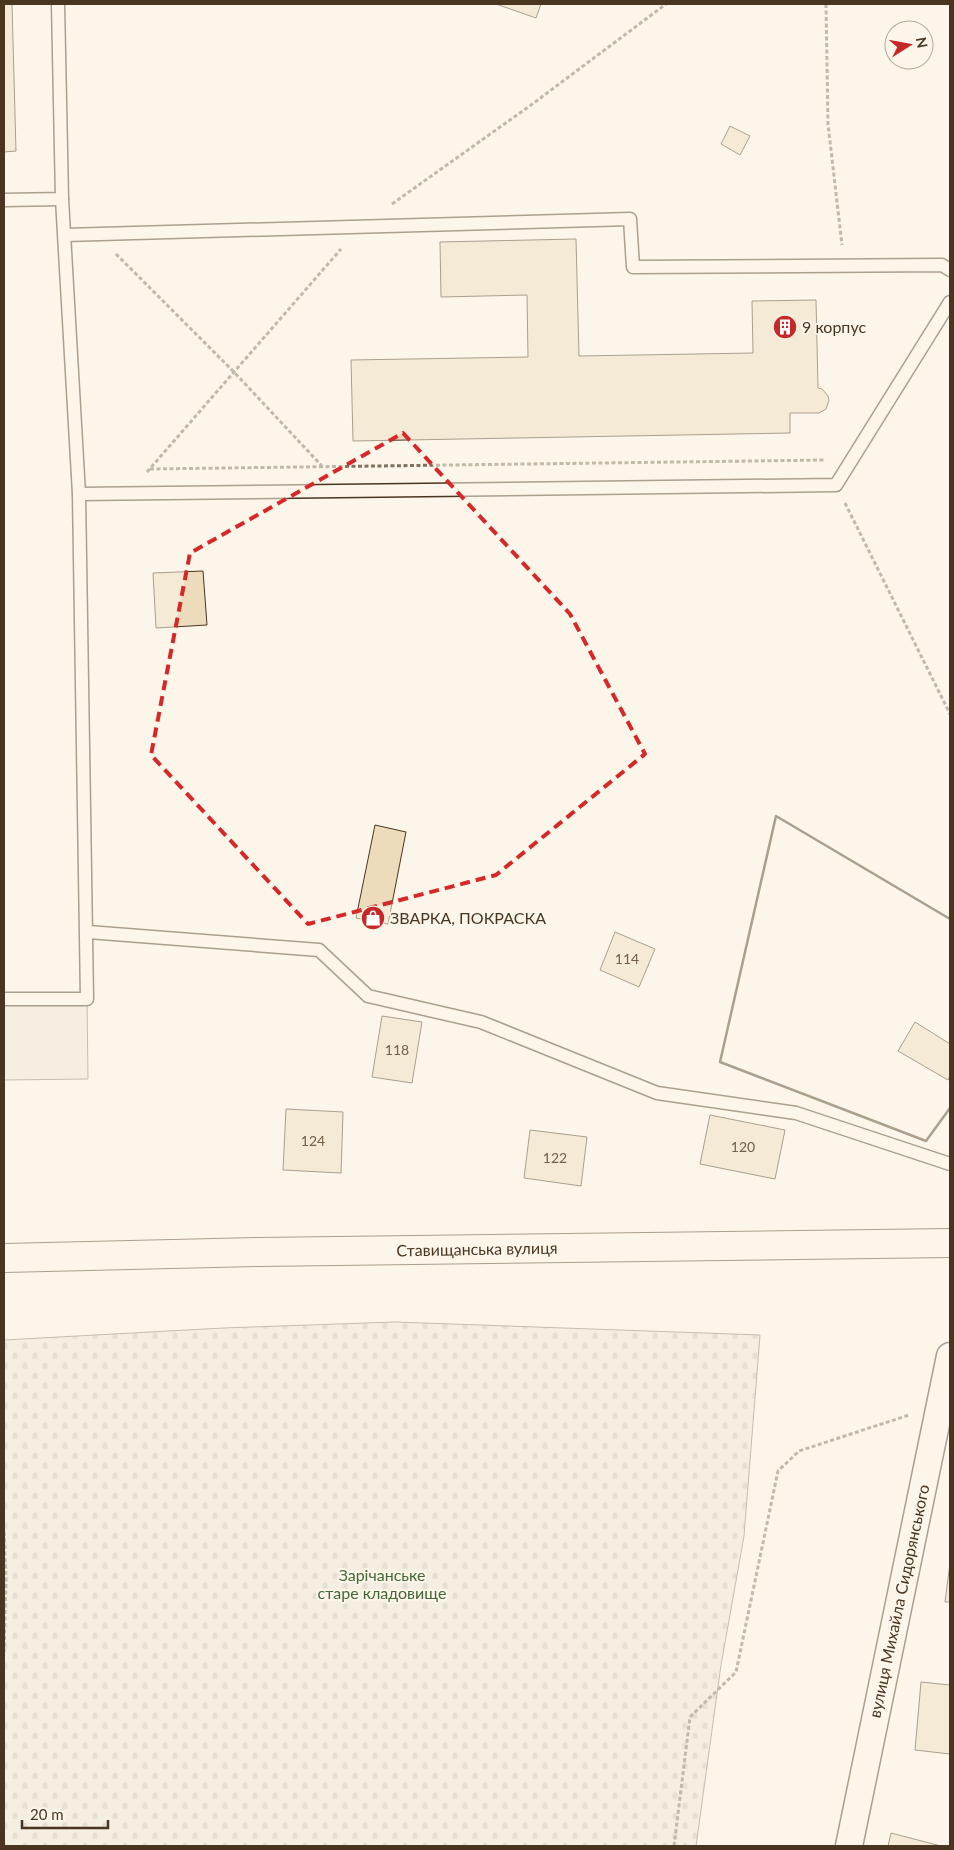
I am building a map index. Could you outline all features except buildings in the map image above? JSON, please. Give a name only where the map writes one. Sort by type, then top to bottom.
[{"type":"main road","name":"Ставищанська вулиця","points":[[4,1258],[259,1252],[950,1244]]},
{"type":"street","name":"вулиця Михайла Сидорянського","points":[[849,1846],[950,1356]]},
{"type":"lane","points":[[4,999],[88,999],[79,494],[62,199],[58,4]]},
{"type":"lane","points":[[4,200],[62,199]]},
{"type":"lane","points":[[65,235],[630,219],[633,267],[942,265],[950,270]]},
{"type":"lane","points":[[79,494],[836,485],[950,302]]},
{"type":"lane","points":[[88,932],[319,950],[368,996],[481,1022],[657,1093],[796,1113],[950,1164]]},
{"type":"path","points":[[826,4],[828,124],[845,266]]},
{"type":"path","points":[[96,235],[234,372],[322,466]]},
{"type":"path","points":[[150,469],[852,459]]},
{"type":"path","points":[[836,485],[950,714]]},
{"type":"path","points":[[674,1846],[690,1717],[736,1672],[778,1471],[799,1451],[940,1404]]},
{"type":"path","points":[[4,1532],[6,1580],[4,1652]]},
{"type":"highlighted area","points":[[403,433],[570,614],[645,754],[496,875],[308,924],[151,755],[190,553]]},
{"type":"green space","name":"Зарічанське старе кладовище","points":[[395,1322],[760,1335],[744,1536],[721,1665],[696,1846],[4,1846],[4,1340],[223,1328]]},
{"type":"shaded area","points":[[4,999],[87,999],[88,1079],[4,1080]]},
{"type":"wall","points":[[950,919],[776,816],[720,1062],[926,1141],[950,1108]]},
{"type":"place","name":"9 корпус","points":[[785,327]]},
{"type":"place","name":"ЗВАРКА, ПОКРАСКА","points":[[373,918]]}]
